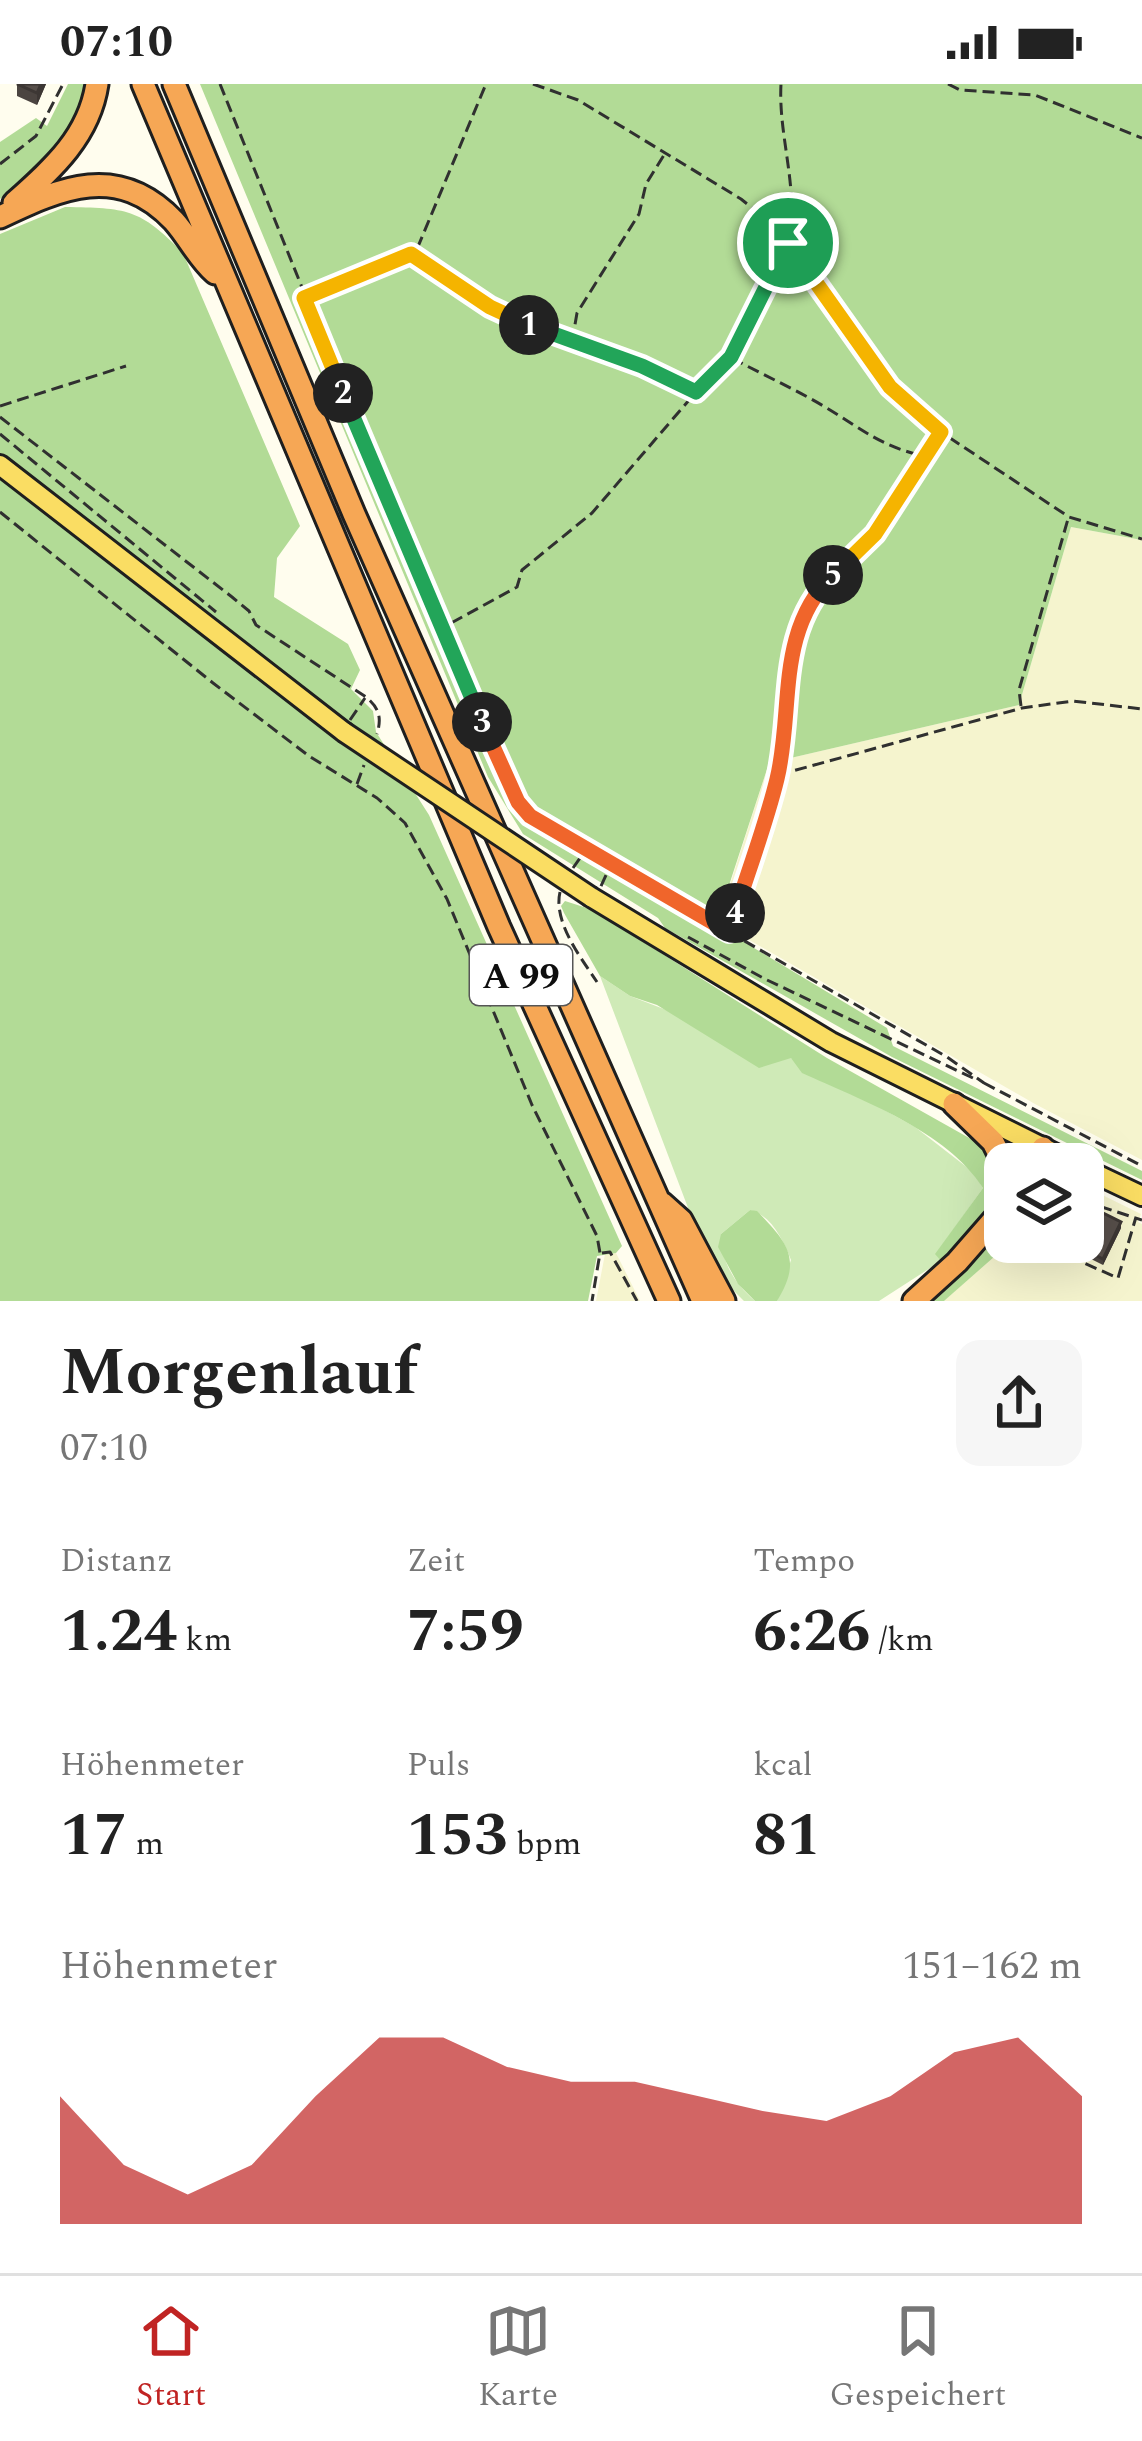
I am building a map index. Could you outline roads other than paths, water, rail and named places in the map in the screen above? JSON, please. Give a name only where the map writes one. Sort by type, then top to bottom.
[{"type":"highway","points":[[0,216],[72,146],[87,122],[97,84]]},
{"type":"highway","name":"A 99","points":[[142,84],[490,905],[669,1301]]},
{"type":"highway","name":"A 99","points":[[174,84],[354,514],[703,1301]]},
{"type":"highway","points":[[0,216],[59,189],[93,184],[118,188],[142,196],[171,218],[203,263],[224,282]]},
{"type":"highway","points":[[954,1104],[994,1143]]},
{"type":"highway","points":[[653,1195],[681,1220],[724,1301]]},
{"type":"highway","points":[[914,1301],[984,1231]]},
{"type":"main road","points":[[0,466],[349,723],[598,888],[737,988],[1018,1143]]},
{"type":"main road","points":[[1104,1178],[1142,1196]]}]
